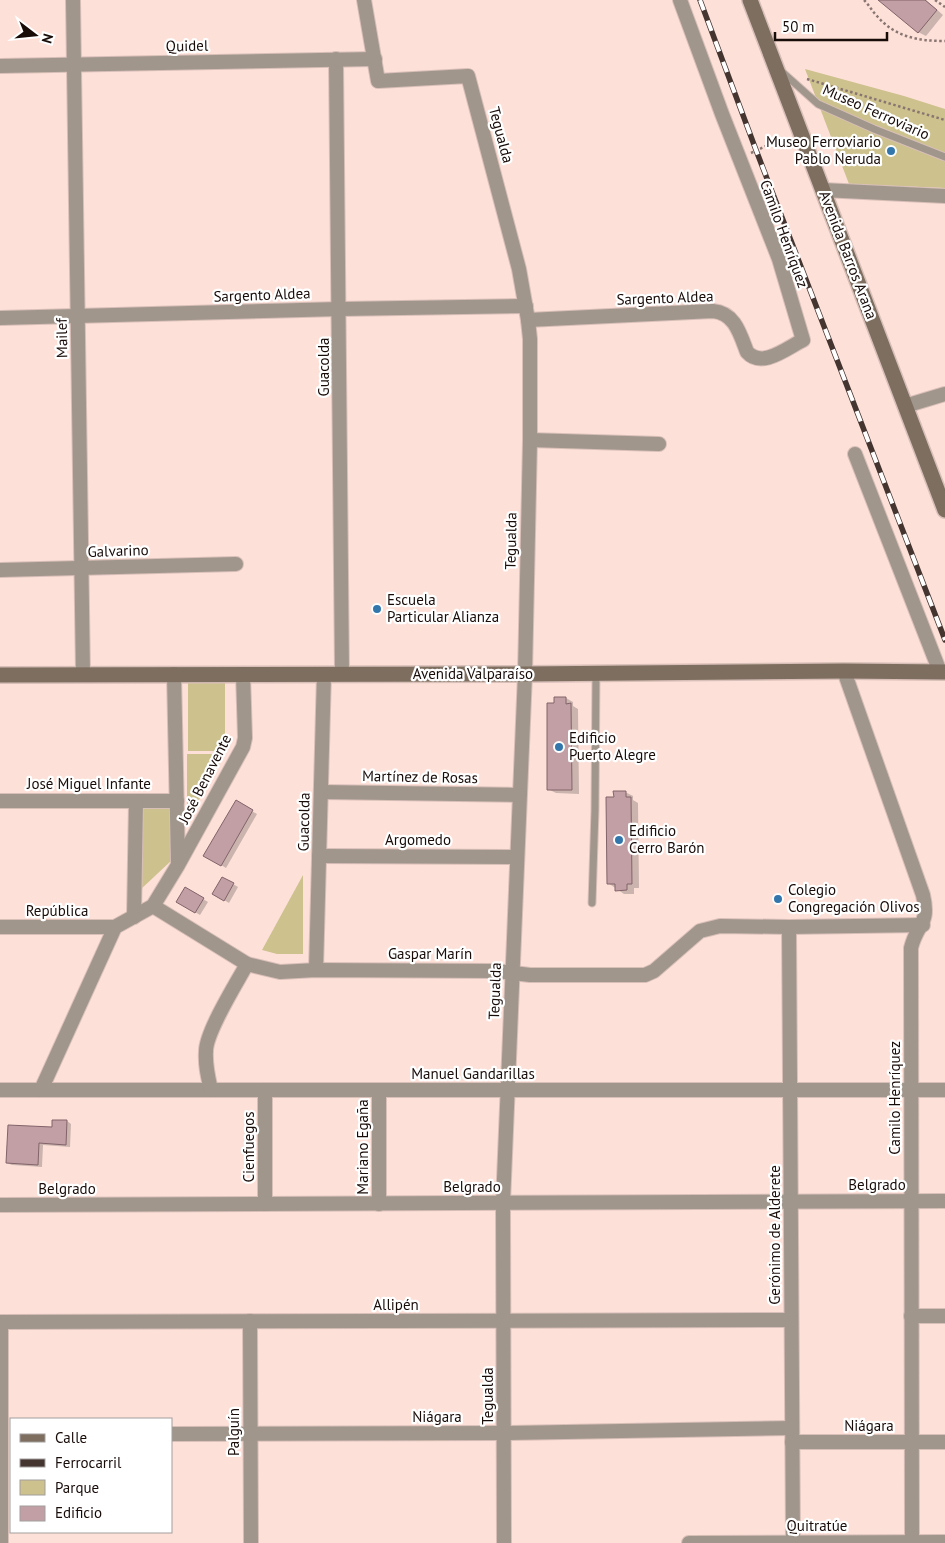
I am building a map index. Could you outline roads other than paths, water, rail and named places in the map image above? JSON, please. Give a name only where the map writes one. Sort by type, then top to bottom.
[{"type":"main road","name":"Avenida Barros Arana","points":[[750,0],[945,510]]},
{"type":"main road","name":"Avenida Valparaíso","points":[[0,675],[943,672]]},
{"type":"street","name":"Mailef","points":[[73,0],[83,675]]},
{"type":"street","points":[[364,0],[374,59]]},
{"type":"street","name":"Camilo Henríquez","points":[[680,0],[779,259],[803,340]]},
{"type":"street","name":"Quidel","points":[[0,66],[374,59]]},
{"type":"street","name":"Tegualda","points":[[374,59],[378,81],[468,76],[519,269],[530,339],[530,440],[525,674],[503,1203],[504,1543]]},
{"type":"street","name":"Guacolda","points":[[336,60],[340,309],[342,674]]},
{"type":"street","points":[[823,190],[945,196]]},
{"type":"street","name":"Sargento Aldea","points":[[0,318],[340,309],[527,313],[720,312],[732,319],[747,352],[758,359],[768,358],[803,340]]},
{"type":"street","points":[[905,406],[945,394]]},
{"type":"street","points":[[530,440],[659,444]]},
{"type":"street","points":[[855,454],[943,672]]},
{"type":"street","name":"Galvarino","points":[[0,570],[236,564]]},
{"type":"street","name":"Camilo Henríquez","points":[[844,671],[923,895],[926,909],[923,925],[914,936],[911,948],[912,1542]]},
{"type":"street","name":"José Benavente","points":[[174,674],[178,865]]},
{"type":"street","name":"José Benavente","points":[[115,927],[153,906],[178,865],[242,747],[245,738],[243,674]]},
{"type":"street","name":"Guacolda","points":[[316,970],[324,674]]},
{"type":"street","name":"Martínez de Rosas","points":[[321,792],[520,795]]},
{"type":"street","points":[[134,917],[136,800]]},
{"type":"street","name":"José Miguel Infante","points":[[0,801],[178,800]]},
{"type":"street","name":"Argomedo","points":[[319,856],[517,857]]},
{"type":"street","name":"Gaspar Marín","points":[[153,906],[247,964],[280,972],[316,970],[497,971],[530,975],[645,975],[654,971],[700,931],[708,928],[720,926],[789,927]]},
{"type":"street","points":[[789,927],[923,925]]},
{"type":"street","points":[[41,1090],[115,927]]},
{"type":"street","name":"República","points":[[0,928],[115,927]]},
{"type":"street","name":"Gerónimo de Alderete","points":[[789,927],[793,1542]]},
{"type":"street","points":[[211,1090],[206,1068],[206,1049],[210,1033],[247,964]]},
{"type":"street","name":"Manuel Gandarillas","points":[[0,1090],[945,1090]]},
{"type":"street","name":"Cienfuegos","points":[[265,1090],[265,1204]]},
{"type":"street","name":"Mariano Egaña","points":[[379,1090],[379,1204]]},
{"type":"street","name":"Belgrado","points":[[0,1205],[945,1201]]},
{"type":"street","points":[[911,1316],[945,1316]]},
{"type":"street","name":"Allipén","points":[[0,1322],[792,1320]]},
{"type":"street","name":"Palguín","points":[[250,1321],[251,1543]]},
{"type":"street","points":[[0,1322],[1,1543]]},
{"type":"street","name":"Niágara","points":[[172,1434],[504,1433],[792,1428]]},
{"type":"street","name":"Niágara","points":[[792,1442],[945,1442]]},
{"type":"street","name":"Quitratúe","points":[[689,1543],[945,1542]]},
{"type":"lane","name":"Museo Ferroviario","points":[[776,67],[818,104],[874,129],[945,157]]},
{"type":"lane","points":[[592,903],[596,673]]},
{"type":"railway","points":[[700,0],[945,640]]},
{"type":"place","name":"Museo Ferroviario Pablo Neruda","points":[[891,151]]},
{"type":"place","name":"Escuela Particular Alianza","points":[[377,609]]},
{"type":"place","name":"Edificio Puerto Alegre","points":[[559,747]]},
{"type":"place","name":"Edificio Cerro Barón","points":[[619,840]]},
{"type":"place","name":"Colegio Congregación Olivos","points":[[778,899]]}]
